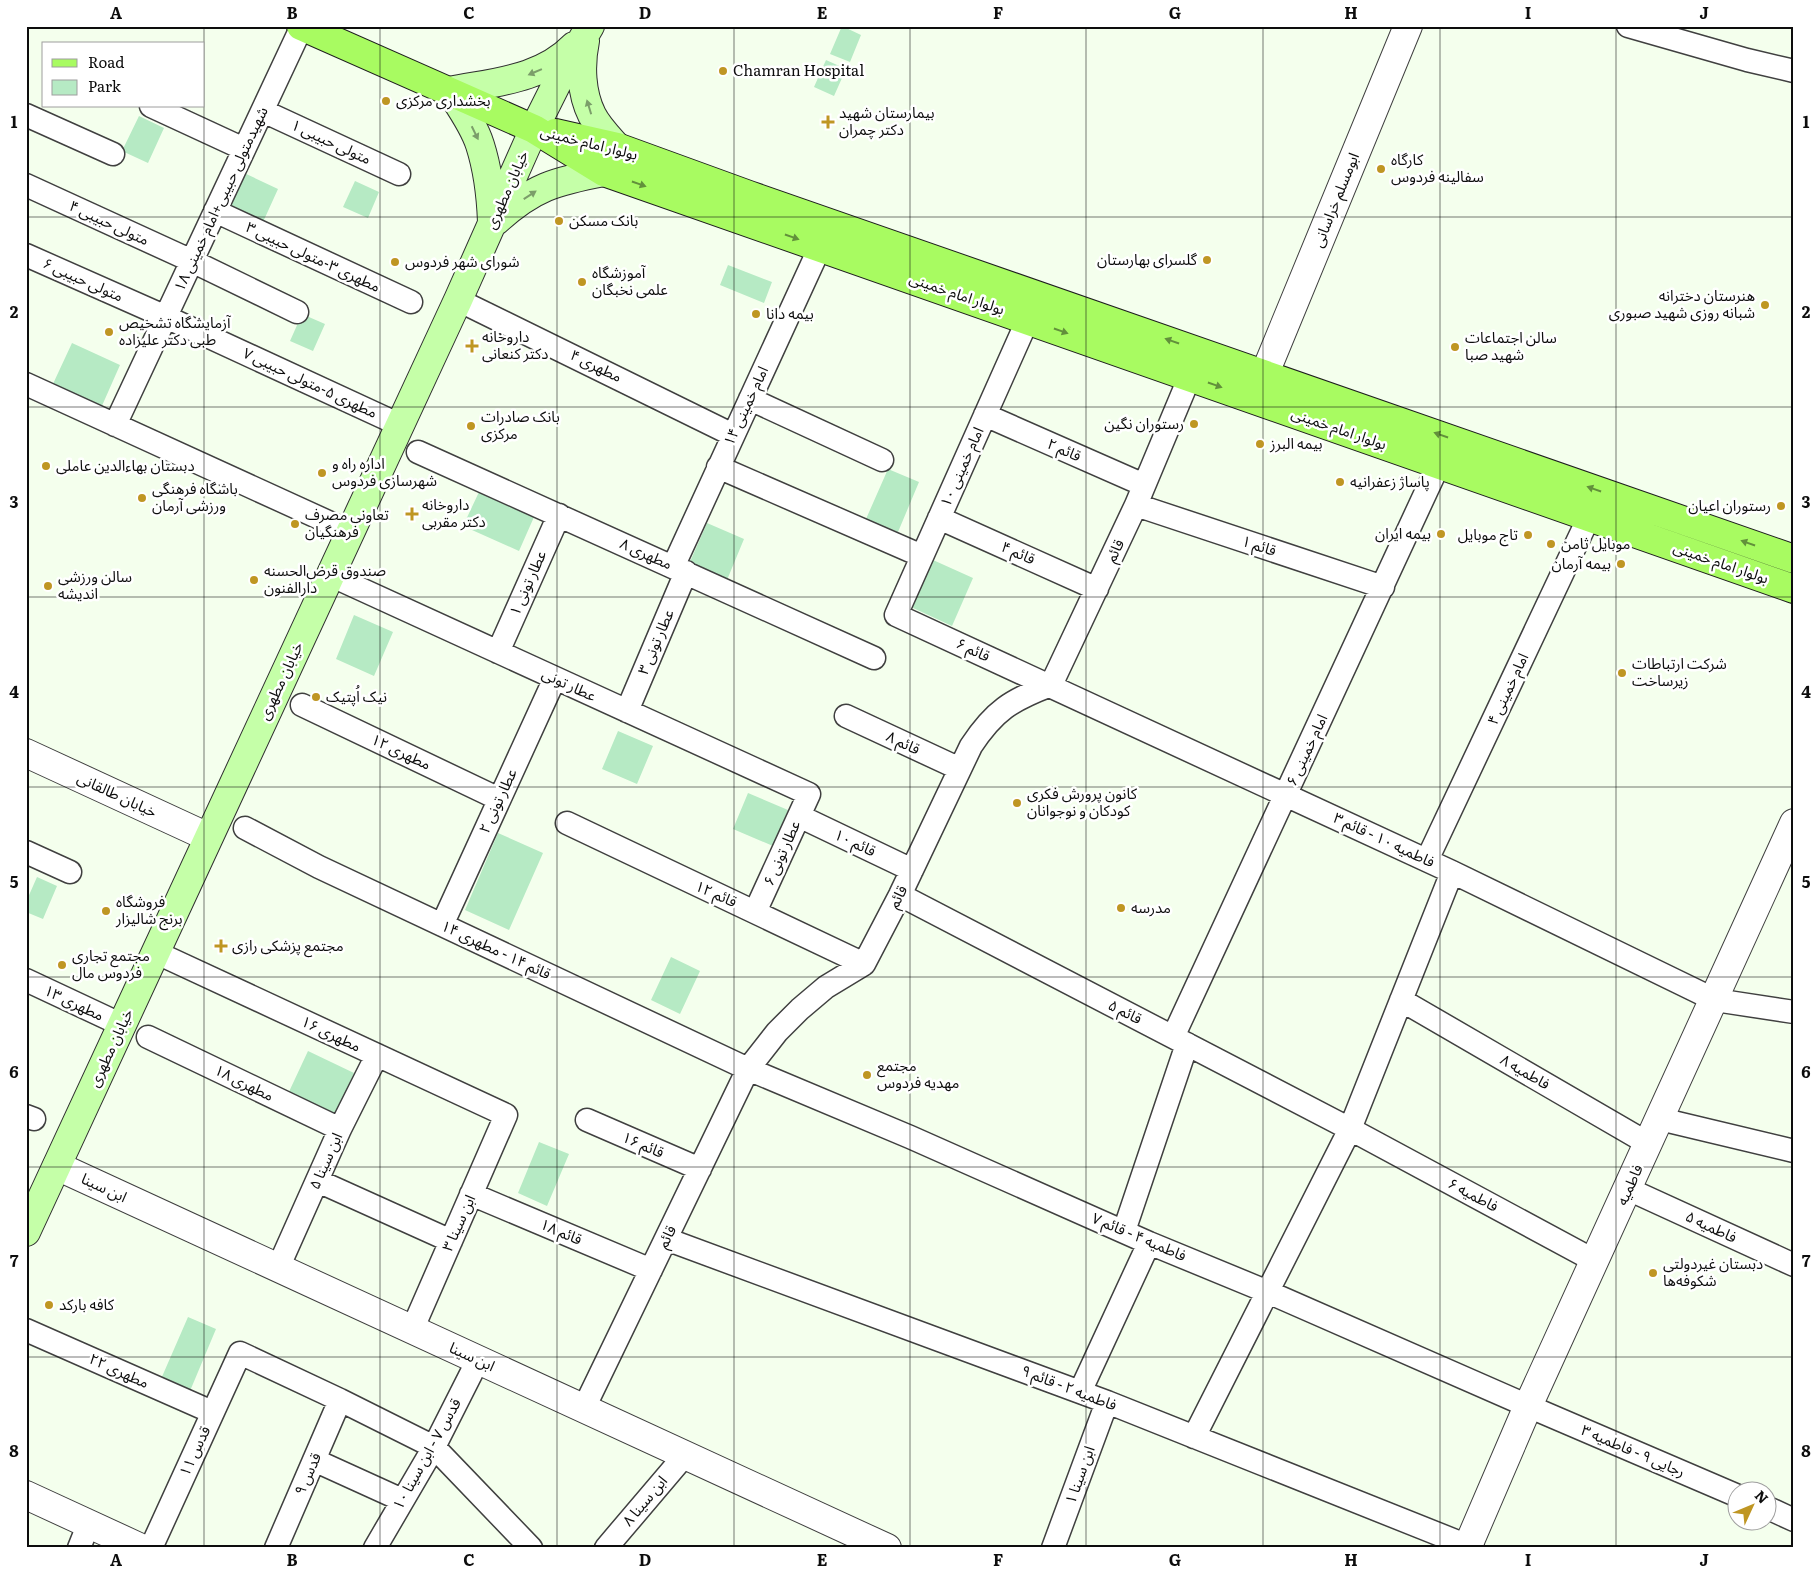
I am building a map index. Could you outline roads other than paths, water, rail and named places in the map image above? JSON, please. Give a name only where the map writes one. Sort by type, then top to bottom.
[{"type":"main road","points":[[302,26],[534,129]]},
{"type":"main road","points":[[450,91],[533,74],[553,63],[571,49],[588,29]]},
{"type":"main road","points":[[588,29],[581,59],[583,88],[592,115],[616,147]]},
{"type":"main road","name":"خیابان مطهری","points":[[26,1232],[458,300],[534,129],[558,81],[588,29]]},
{"type":"main road","points":[[450,91],[480,144],[490,188],[492,226]]},
{"type":"main road","name":"بولوار امام خمینی","points":[[534,129],[604,172],[727,200],[1265,373],[1794,559]]},
{"type":"main road","name":"بولوار امام خمینی","points":[[534,129],[616,147],[820,247],[1794,589]]},
{"type":"main road","points":[[492,226],[513,206],[537,191],[564,179],[604,172]]},
{"type":"street","name":"شهیدمتولی حبیبی+امام خمینی ۱۸","points":[[115,425],[302,26]]},
{"type":"street","name":"ابومسلم خراسانی","points":[[1265,373],[1408,26]]},
{"type":"street","points":[[1628,26],[1747,60],[1794,71]]},
{"type":"street","points":[[155,108],[244,149]]},
{"type":"street","name":"متولی حبیبی ۱","points":[[263,111],[399,174]]},
{"type":"street","points":[[26,115],[113,154]]},
{"type":"street","name":"متولی حبیبی ۴","points":[[26,185],[192,261],[297,312]]},
{"type":"street","name":"مطهری ۳-متولی حبیبی ۳","points":[[216,211],[411,302]]},
{"type":"street","name":"امام خمینی ۱۴","points":[[680,570],[718,467],[820,247]]},
{"type":"street","name":"متولی حبیبی ۶","points":[[26,255],[166,316]]},
{"type":"street","name":"مطهری ۴","points":[[458,300],[733,435]]},
{"type":"street","name":"مطهری ۵-متولی حبیبی ۷","points":[[166,316],[400,425]]},
{"type":"street","name":"امام خمینی ۱۰","points":[[896,615],[1028,319]]},
{"type":"street","name":"قائم","points":[[584,1408],[748,1069],[777,1032],[800,1009],[826,987],[864,964],[900,895],[970,746],[984,726],[1004,707],[1025,694],[1051,685],[1140,495],[1190,376]]},
{"type":"street","points":[[26,384],[350,532]]},
{"type":"street","points":[[750,399],[882,460]]},
{"type":"street","name":"قائم ۲","points":[[985,415],[1140,495]]},
{"type":"street","name":"مطهری ۸","points":[[418,452],[559,514],[874,658]]},
{"type":"street","name":"امام خمینی ۶","points":[[1124,1231],[1180,1040],[1286,795],[1439,464]]},
{"type":"street","points":[[718,467],[922,556]]},
{"type":"street","name":"قائم ۱","points":[[1140,495],[1383,587]]},
{"type":"street","name":"عطار تونی ۱","points":[[498,652],[559,514]]},
{"type":"street","name":"امام خمینی ۴","points":[[1427,860],[1590,517]]},
{"type":"street","name":"قائم ۴","points":[[939,518],[1097,589]]},
{"type":"street","name":"عطار تونی ۳","points":[[627,711],[680,570]]},
{"type":"street","name":"عطار تونی","points":[[330,575],[809,794]]},
{"type":"street","name":"قائم ۶","points":[[896,615],[1051,685]]},
{"type":"street","name":"عطار تونی ۲","points":[[442,925],[555,678]]},
{"type":"street","name":"فاطمیه ۱۰ - قائم ۳","points":[[1051,685],[1427,860],[1715,1000],[1794,1012]]},
{"type":"street","name":"مطهری ۱۲","points":[[302,705],[499,799]]},
{"type":"street","name":"قائم ۸","points":[[846,716],[960,769]]},
{"type":"street","name":"خیابان طالقانی","points":[[26,753],[208,837]]},
{"type":"street","name":"عطار تونی ۶","points":[[755,912],[809,794]]},
{"type":"street","name":"قائم ۱۰","points":[[799,816],[912,870]]},
{"type":"street","name":"قائم ۱۲","points":[[567,823],[864,964]]},
{"type":"street","name":"فاطمیه","points":[[1470,1547],[1528,1406],[1596,1261],[1794,823]]},
{"type":"street","name":"قائم ۱۴ - مطهری ۱۴","points":[[244,828],[319,867],[748,1069]]},
{"type":"street","points":[[26,852],[70,872]]},
{"type":"street","points":[[1194,1437],[1350,1129],[1452,872]]},
{"type":"street","name":"قائم ۵","points":[[900,895],[1350,1129]]},
{"type":"street","name":"مطهری ۱۶","points":[[156,952],[506,1116]]},
{"type":"street","name":"مطهری ۱۳","points":[[26,980],[122,1025]]},
{"type":"street","name":"فاطمیه ۸","points":[[1401,1000],[1649,1144]]},
{"type":"street","name":"مطهری ۱۸","points":[[148,1037],[340,1130]]},
{"type":"street","name":"ابن سینا ۵","points":[[278,1268],[340,1130],[377,1055]]},
{"type":"street","name":"فاطمیه ۴ - قائم ۷","points":[[748,1069],[1268,1292],[1528,1406]]},
{"type":"street","name":"ابن سینا ۳","points":[[412,1330],[506,1116]]},
{"type":"street","points":[[1660,1119],[1794,1151]]},
{"type":"street","name":"قائم ۱۶","points":[[587,1120],[700,1169]]},
{"type":"street","name":"فاطمیه ۶","points":[[1350,1129],[1596,1261]]},
{"type":"street","name":"ابن سینا","points":[[57,1166],[887,1548]]},
{"type":"street","points":[[318,1181],[451,1241]]},
{"type":"street","name":"فاطمیه ۵","points":[[1628,1189],[1794,1265]]},
{"type":"street","name":"قائم ۱۸","points":[[472,1194],[651,1270]]},
{"type":"street","name":"فاطمیه ۲ - قائم ۹","points":[[666,1239],[1107,1402],[1470,1547]]},
{"type":"street","points":[[1080,1392],[1149,1242]]},
{"type":"street","name":"مطهری ۲۲","points":[[26,1330],[212,1412]]},
{"type":"street","name":"قدس ۱۱","points":[[151,1548],[240,1354],[340,1400]]},
{"type":"street","name":"قدس ۷ - ابن سینا ۱۰","points":[[375,1548],[434,1447],[478,1360]]},
{"type":"street","points":[[340,1400],[434,1447],[531,1548]]},
{"type":"street","name":"قدس ۹","points":[[276,1548],[340,1400]]},
{"type":"street","name":"ابن سینا ۱","points":[[1054,1548],[1107,1402]]},
{"type":"street","name":"رجایی ۹ - فاطمیه ۳","points":[[1528,1406],[1728,1492]]},
{"type":"street","name":"ابن سینا ۸","points":[[606,1548],[685,1455]]},
{"type":"street","points":[[314,1460],[402,1500]]},
{"type":"street","points":[[26,1495],[84,1536],[141,1548]]},
{"type":"street","points":[[1778,1513],[1794,1520]]},
{"type":"place","name":"Chamran Hospital","points":[[723,71]]},
{"type":"place","name":"بخشداری مرکزی","points":[[386,101]]},
{"type":"place","name":"بیمارستان شهید دکتر چمران","points":[[828,122]]},
{"type":"place","name":"کارگاه سفالینه فردوس","points":[[1381,169]]},
{"type":"place","name":"بانک مسکن","points":[[559,221]]},
{"type":"place","name":"گلسرای بهارستان","points":[[1207,260]]},
{"type":"place","name":"شورای شهر فردوس","points":[[395,262]]},
{"type":"place","name":"آموزشگاه علمی نخبگان","points":[[582,282]]},
{"type":"place","name":"هنرستان دخترانه شبانه روزی شهید صبوری","points":[[1765,305]]},
{"type":"place","name":"بیمه دانا","points":[[756,314]]},
{"type":"place","name":"آزمایشگاه تشخیص طبی دکتر علیزاده","points":[[109,332]]},
{"type":"place","name":"داروخانه دکتر کنعانی","points":[[472,346]]},
{"type":"place","name":"سالن اجتماعات شهید صبا","points":[[1455,347]]},
{"type":"place","name":"رستوران نگین","points":[[1194,424]]},
{"type":"place","name":"بانک صادرات مرکزی","points":[[471,426]]},
{"type":"place","name":"بیمه البرز","points":[[1260,444]]},
{"type":"place","name":"دبستان بهاءالدین عاملی","points":[[46,466]]},
{"type":"place","name":"اداره راه و شهرسازی فردوس","points":[[322,473]]},
{"type":"place","name":"پاساژ زعفرانیه","points":[[1340,482]]},
{"type":"place","name":"باشگاه فرهنگی ورزشی آرمان","points":[[142,498]]},
{"type":"place","name":"رستوران اعیان","points":[[1781,506]]},
{"type":"place","name":"داروخانه دکتر مقربی","points":[[412,514]]},
{"type":"place","name":"تعاونی مصرف فرهنگیان","points":[[295,524]]},
{"type":"place","name":"بیمه ایران","points":[[1441,534]]},
{"type":"place","name":"تاج موبایل","points":[[1528,535]]},
{"type":"place","name":"موبایل ثامن","points":[[1551,544]]},
{"type":"place","name":"بیمه آرمان","points":[[1621,564]]},
{"type":"place","name":"صندوق قرض‌الحسنه دارالفنون","points":[[254,580]]},
{"type":"place","name":"سالن ورزشی اندیشه","points":[[48,586]]},
{"type":"place","name":"شرکت ارتباطات زیرساخت","points":[[1622,673]]},
{"type":"place","name":"نیک اُپتیک","points":[[316,697]]},
{"type":"place","name":"کانون پرورش فکری کودکان و نوجوانان","points":[[1017,803]]},
{"type":"place","name":"مدرسه","points":[[1121,908]]},
{"type":"place","name":"فروشگاه برنج شالیزار","points":[[106,911]]},
{"type":"place","name":"مجتمع پزشکی رازی","points":[[221,946]]},
{"type":"place","name":"مجتمع تجاری فردوس مال","points":[[62,965]]},
{"type":"place","name":"مجتمع مهدیه فردوس","points":[[867,1075]]},
{"type":"place","name":"دبستان غیردولتی شکوفه‌ها","points":[[1653,1273]]},
{"type":"place","name":"کافه بارکد","points":[[49,1305]]}]
